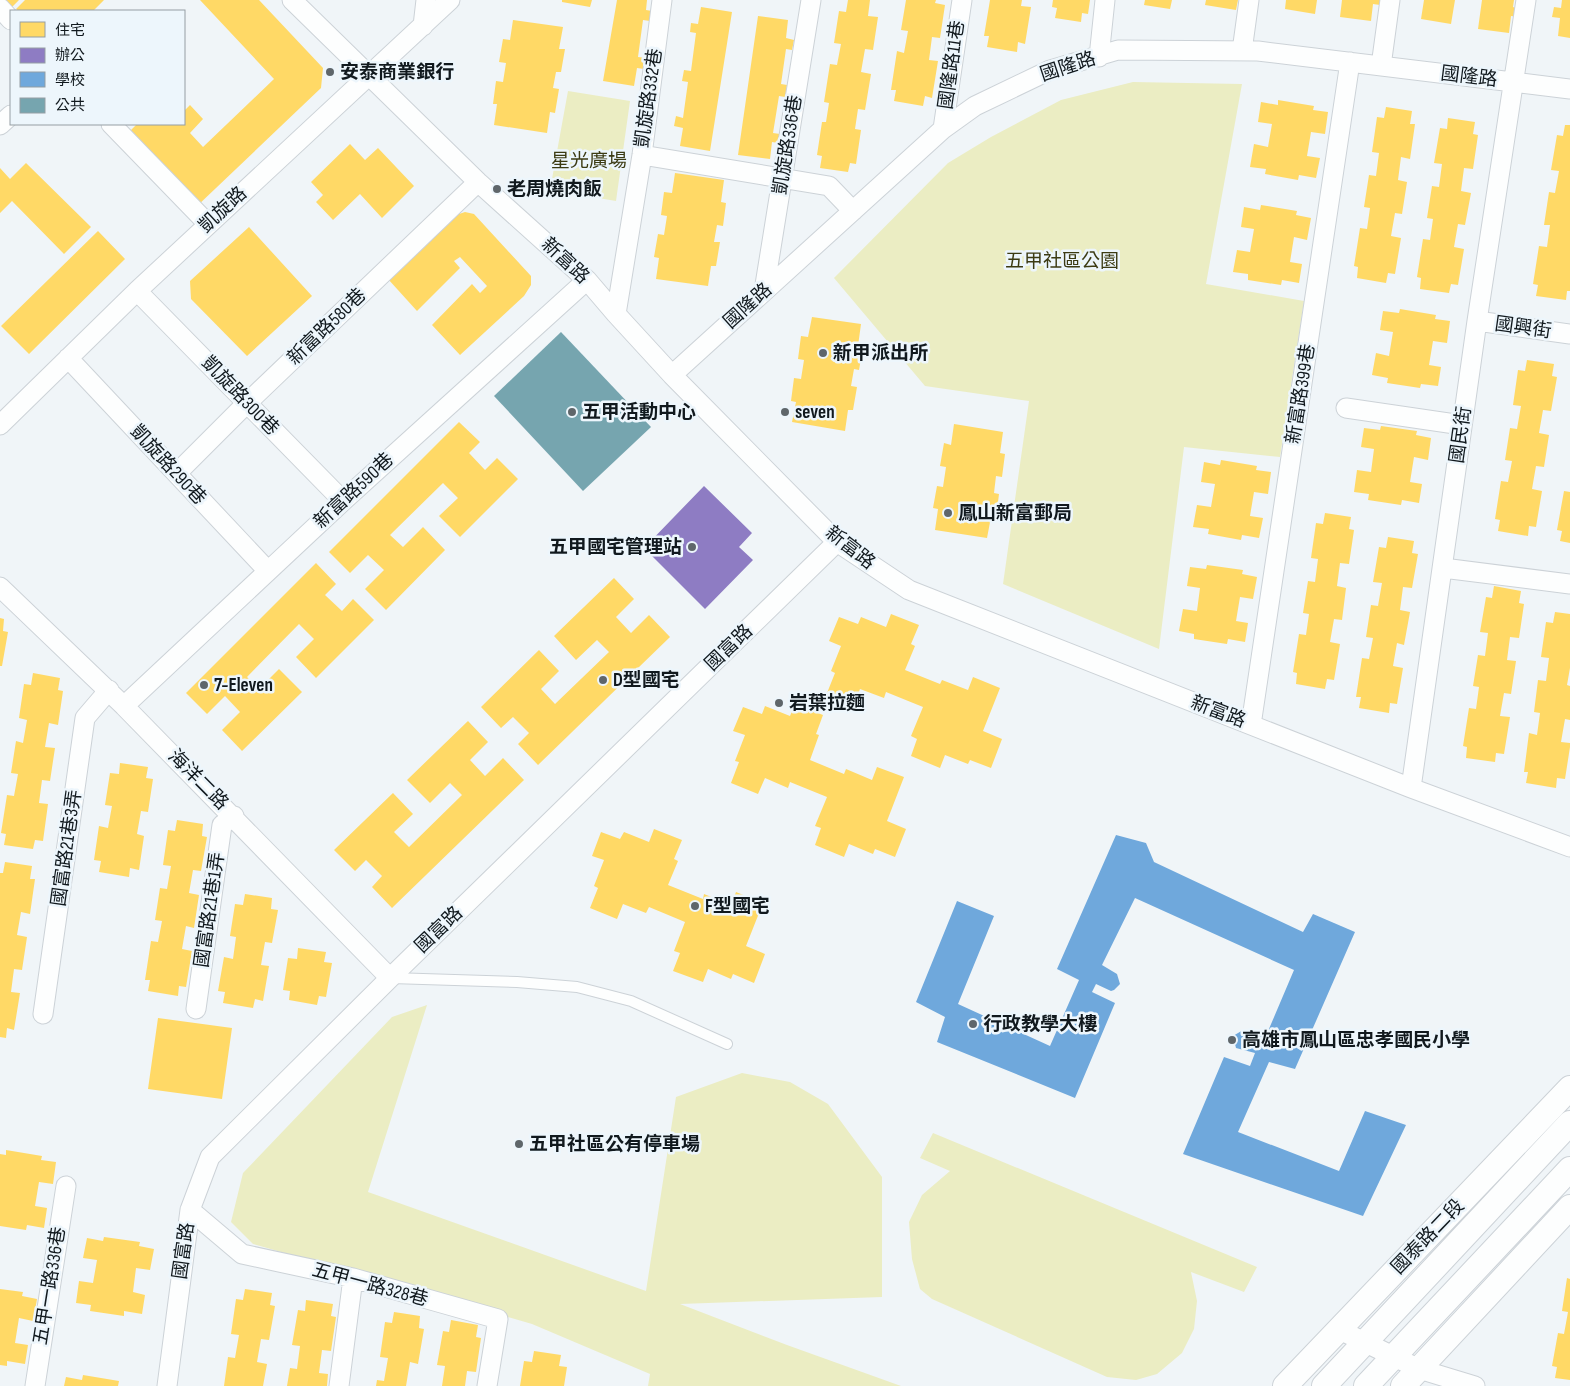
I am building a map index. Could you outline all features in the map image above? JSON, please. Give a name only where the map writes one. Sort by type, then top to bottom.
[{"type":"street","name":"新富路","points":[[292,0],[478,182],[587,280],[672,375],[837,542],[909,590],[1411,788],[1570,847]]},
{"type":"street","points":[[422,26],[426,0]]},
{"type":"street","name":"凱旋路","points":[[0,425],[137,291],[450,0]]},
{"type":"street","name":"凱旋路332巷","points":[[616,314],[642,154],[662,0]]},
{"type":"street","name":"凱旋路336巷","points":[[764,291],[811,0]]},
{"type":"street","name":"國隆路11巷","points":[[943,130],[962,0]]},
{"type":"street","points":[[1099,56],[1105,0]]},
{"type":"street","points":[[1242,51],[1249,0]]},
{"type":"street","points":[[1381,66],[1390,0]]},
{"type":"street","name":"國民街","points":[[1411,788],[1477,321],[1526,0]]},
{"type":"street","points":[[0,8],[10,19]]},
{"type":"street","name":"國隆路","points":[[672,375],[943,130],[976,106],[1050,70],[1118,50],[1258,51],[1570,89]]},
{"type":"street","name":"新富路399巷","points":[[1251,725],[1350,62]]},
{"type":"street","points":[[0,126],[10,116]]},
{"type":"street","points":[[112,125],[208,224]]},
{"type":"street","points":[[642,154],[829,186],[853,211]]},
{"type":"street","name":"新富路580巷","points":[[176,473],[478,182]]},
{"type":"street","name":"新富路590巷","points":[[124,706],[343,501],[587,280]]},
{"type":"street","name":"凱旋路300巷","points":[[137,291],[343,501]]},
{"type":"street","name":"國興街","points":[[1477,321],[1570,334]]},
{"type":"street","name":"凱旋路290巷","points":[[68,358],[268,571]]},
{"type":"street","points":[[1346,408],[1462,425]]},
{"type":"street","name":"國富路","points":[[167,1386],[190,1210],[210,1158],[390,978],[837,542]]},
{"type":"street","points":[[1443,568],[1570,584]]},
{"type":"street","name":"海洋二路","points":[[0,587],[109,690],[390,978]]},
{"type":"street","name":"國富路21巷3弄","points":[[42,1014],[86,718],[109,690]]},
{"type":"street","name":"國富路21巷1弄","points":[[196,1009],[222,825],[234,816]]},
{"type":"street","name":"國泰路二段","points":[[1285,1386],[1570,1088]]},
{"type":"street","name":"國泰路二段","points":[[1324,1386],[1570,1123]]},
{"type":"street","points":[[1366,1386],[1570,1169]]},
{"type":"street","name":"五甲一路336巷","points":[[35,1386],[66,1186]]},
{"type":"street","points":[[1411,1378],[1570,1207]]},
{"type":"street","name":"五甲一路328巷","points":[[190,1210],[242,1254],[353,1278],[498,1319],[487,1386]]},
{"type":"street","points":[[339,1386],[353,1278]]},
{"type":"street","points":[[1340,1330],[1393,1357],[1411,1378],[1474,1386]]},
{"type":"lane","points":[[390,978],[517,982],[577,987],[631,1001],[727,1044]]},
{"type":"green space","name":"五甲社區公園","points":[[1133,82],[1242,84],[1206,284],[1304,301],[1280,457],[1184,447],[1159,649],[1003,584],[1029,401],[925,386],[834,278],[948,163],[991,137],[1061,100]]},
{"type":"green space","name":"星光廣場","points":[[568,91],[630,101],[616,201],[550,190]]},
{"type":"green space","points":[[427,1005],[368,1192],[646,1291],[676,1097],[742,1073],[790,1082],[828,1104],[882,1177],[882,1297],[680,1304],[901,1386],[648,1386],[650,1374],[532,1324],[253,1244],[231,1222],[243,1173],[392,1017]]},
{"type":"green space","points":[[933,1133],[1257,1267],[1244,1292],[1191,1272],[1197,1301],[1194,1329],[1182,1353],[1157,1374],[1136,1380],[1107,1377],[932,1299],[920,1289],[912,1259],[909,1222],[922,1195],[950,1171],[920,1158]]},
{"type":"building: 住宅","points":[[5,0],[19,0],[12,7]]},
{"type":"building: 住宅","points":[[25,0],[104,0],[94,10],[16,9]]},
{"type":"building: 住宅","points":[[200,0],[259,0],[323,68],[321,88],[196,207],[127,134],[136,125],[185,125],[185,110],[190,105],[203,119],[190,133],[203,147],[274,79]]},
{"type":"building: 住宅","points":[[562,0],[592,0],[590,7],[562,2]]},
{"type":"building: 住宅","points":[[617,0],[647,0],[646,10],[652,11],[650,21],[643,20],[638,57],[646,58],[644,69],[637,68],[634,86],[603,81]]},
{"type":"building: 住宅","points":[[848,0],[870,0],[868,16],[878,17],[873,50],[865,49],[861,72],[871,74],[865,110],[858,109],[855,129],[861,130],[856,164],[850,163],[848,172],[820,168],[822,156],[817,155],[822,122],[826,122],[829,103],[824,102],[830,64],[837,65],[841,44],[834,43],[839,11],[846,12]]},
{"type":"building: 住宅","points":[[906,0],[936,0],[935,3],[945,5],[940,38],[932,37],[929,60],[938,61],[932,98],[925,96],[923,106],[894,101],[896,90],[891,90],[897,51],[904,53],[908,31],[901,30]]},
{"type":"building: 住宅","points":[[990,0],[1022,0],[1021,6],[1031,7],[1025,44],[1018,42],[1017,52],[987,47],[989,36],[984,36]]},
{"type":"building: 住宅","points":[[1053,0],[1090,0],[1088,14],[1082,13],[1081,22],[1055,18],[1057,8],[1052,7]]},
{"type":"building: 住宅","points":[[1145,0],[1172,0],[1170,9],[1144,5]]},
{"type":"building: 住宅","points":[[1206,0],[1238,0],[1236,10],[1205,5]]},
{"type":"building: 住宅","points":[[1286,0],[1317,0],[1315,14],[1285,9]]},
{"type":"building: 住宅","points":[[1342,0],[1380,0],[1380,5],[1373,4],[1371,21],[1340,17]]},
{"type":"building: 住宅","points":[[1424,0],[1455,0],[1451,24],[1421,19]]},
{"type":"building: 住宅","points":[[1482,0],[1514,0],[1513,7],[1519,9],[1518,17],[1511,16],[1509,33],[1478,29]]},
{"type":"building: 住宅","points":[[1562,0],[1570,0],[1570,38],[1558,36],[1560,18],[1552,17],[1554,7],[1561,8]]},
{"type":"building: 住宅","points":[[701,7],[732,12],[710,151],[680,146],[683,128],[674,126],[676,116],[683,118],[688,82],[682,81],[684,70],[691,71],[696,33],[690,32],[691,23],[698,24]]},
{"type":"building: 住宅","points":[[758,16],[788,20],[786,38],[794,40],[792,50],[786,49],[781,84],[787,85],[785,97],[779,96],[773,133],[780,134],[778,143],[772,142],[770,159],[738,155]]},
{"type":"building: 住宅","points":[[513,20],[563,27],[559,49],[565,49],[561,72],[556,72],[553,88],[559,89],[555,113],[550,112],[547,133],[494,125],[497,104],[493,104],[496,81],[503,82],[506,63],[499,62],[503,39],[510,40]]},
{"type":"building: 住宅","points":[[1278,100],[1314,106],[1313,110],[1328,112],[1325,134],[1311,132],[1307,156],[1320,158],[1316,178],[1299,175],[1298,180],[1265,174],[1266,169],[1250,167],[1254,144],[1268,147],[1272,124],[1258,122],[1261,102],[1278,105]]},
{"type":"building: 住宅","points":[[1386,107],[1412,111],[1410,124],[1415,124],[1410,159],[1401,157],[1398,180],[1407,182],[1402,214],[1395,213],[1391,236],[1401,238],[1395,274],[1388,273],[1386,283],[1357,278],[1358,267],[1354,266],[1360,228],[1367,229],[1370,208],[1364,207],[1369,175],[1376,176],[1379,153],[1372,152],[1377,117],[1384,118]]},
{"type":"building: 住宅","points":[[1448,118],[1475,122],[1473,134],[1478,135],[1473,169],[1464,168],[1461,191],[1471,193],[1465,225],[1458,224],[1454,247],[1464,249],[1458,285],[1451,284],[1449,293],[1420,289],[1421,278],[1417,277],[1423,239],[1430,240],[1433,219],[1427,218],[1432,186],[1439,187],[1442,164],[1434,163],[1440,128],[1447,129]]},
{"type":"building: 住宅","points":[[1565,125],[1570,125],[1570,291],[1567,291],[1566,300],[1536,296],[1538,285],[1533,284],[1539,246],[1547,247],[1550,225],[1544,225],[1549,192],[1555,193],[1559,171],[1551,170],[1557,135],[1563,136]]},
{"type":"building: 住宅","points":[[350,144],[365,160],[378,148],[414,186],[382,218],[360,194],[333,220],[316,202],[323,195],[311,182]]},
{"type":"building: 住宅","points":[[26,163],[91,227],[64,254],[12,201],[0,213],[0,168],[10,179]]},
{"type":"building: 住宅","points":[[675,173],[724,180],[721,202],[726,203],[723,226],[717,225],[714,242],[720,242],[716,266],[711,266],[708,286],[656,279],[659,258],[654,257],[658,234],[664,235],[667,216],[661,215],[664,192],[672,193]]},
{"type":"building: 住宅","points":[[1261,205],[1297,211],[1296,215],[1311,218],[1307,240],[1294,237],[1290,262],[1302,264],[1299,283],[1282,280],[1281,285],[1248,280],[1248,274],[1233,272],[1237,250],[1250,252],[1254,229],[1241,227],[1244,207],[1260,210]]},
{"type":"building: 住宅","points":[[465,212],[474,214],[531,276],[531,285],[524,296],[460,355],[432,325],[472,284],[480,293],[487,286],[460,257],[454,261],[460,268],[417,311],[388,279],[456,215]]},
{"type":"building: 住宅","points":[[249,227],[312,296],[247,356],[191,299],[190,281]]},
{"type":"building: 住宅","points":[[98,231],[125,259],[29,354],[1,326]]},
{"type":"building: 住宅","points":[[1400,309],[1436,315],[1435,319],[1450,321],[1447,343],[1433,341],[1429,365],[1441,367],[1438,386],[1421,384],[1420,388],[1387,383],[1388,378],[1372,375],[1376,353],[1389,356],[1393,332],[1380,330],[1383,311],[1399,313]]},
{"type":"building: 住宅","points":[[812,317],[861,324],[858,346],[863,347],[859,370],[854,369],[851,386],[857,387],[853,410],[848,410],[845,431],[792,422],[796,402],[791,401],[794,378],[801,379],[804,360],[798,359],[801,336],[808,337]]},
{"type":"building: 住宅","points":[[1527,360],[1554,364],[1552,376],[1557,377],[1551,411],[1543,410],[1539,433],[1549,435],[1544,467],[1536,466],[1532,489],[1542,491],[1536,527],[1529,526],[1528,536],[1498,531],[1500,520],[1495,519],[1501,481],[1508,482],[1512,461],[1505,460],[1510,428],[1517,429],[1521,406],[1513,405],[1518,370],[1525,371]]},
{"type":"building: 住宅","points":[[459,422],[480,442],[469,453],[485,470],[497,458],[518,479],[460,537],[439,516],[458,498],[443,483],[390,535],[403,547],[423,527],[445,550],[386,610],[365,589],[384,570],[368,555],[350,573],[329,552]]},
{"type":"building: 住宅","points":[[954,424],[1003,432],[1000,453],[1005,454],[1002,477],[996,476],[994,493],[999,494],[996,518],[991,517],[987,538],[935,530],[938,509],[933,508],[937,486],[943,487],[946,467],[940,466],[944,443],[951,445]]},
{"type":"building: 住宅","points":[[1381,426],[1417,431],[1416,435],[1431,438],[1428,460],[1414,457],[1410,482],[1422,484],[1419,503],[1402,500],[1401,505],[1368,500],[1369,494],[1354,492],[1357,470],[1371,472],[1374,449],[1361,447],[1364,428],[1380,430]]},
{"type":"building: 住宅","points":[[1221,460],[1257,466],[1256,470],[1271,472],[1268,494],[1254,492],[1250,516],[1263,518],[1259,538],[1242,535],[1241,540],[1208,534],[1209,529],[1193,527],[1197,505],[1211,507],[1215,484],[1201,482],[1204,462],[1220,465]]},
{"type":"building: 住宅","points":[[1564,491],[1570,492],[1570,543],[1560,541],[1562,531],[1557,530]]},
{"type":"building: 住宅","points":[[1325,513],[1351,517],[1349,529],[1354,530],[1349,564],[1340,563],[1337,586],[1346,588],[1342,620],[1334,619],[1330,642],[1340,644],[1334,680],[1327,679],[1325,689],[1296,684],[1297,673],[1293,672],[1299,634],[1306,635],[1309,614],[1303,613],[1308,581],[1315,582],[1318,559],[1311,558],[1316,523],[1323,524]]},
{"type":"building: 住宅","points":[[1388,537],[1414,541],[1412,553],[1418,554],[1412,588],[1403,587],[1400,610],[1410,612],[1404,645],[1397,643],[1393,666],[1403,668],[1397,704],[1390,703],[1389,713],[1359,708],[1361,697],[1356,697],[1362,658],[1369,659],[1373,638],[1366,637],[1371,605],[1378,606],[1382,583],[1373,582],[1379,547],[1386,548]]},
{"type":"building: 住宅","points":[[316,563],[336,584],[325,595],[342,611],[353,599],[374,620],[316,678],[296,657],[314,639],[299,624],[247,677],[259,689],[279,669],[302,692],[242,751],[222,730],[240,712],[225,696],[207,714],[186,693]]},
{"type":"building: 住宅","points":[[1207,565],[1243,570],[1242,574],[1257,577],[1253,599],[1240,597],[1236,621],[1248,623],[1245,642],[1228,639],[1227,644],[1194,639],[1194,634],[1179,631],[1183,609],[1197,611],[1200,588],[1187,586],[1190,567],[1206,569]]},
{"type":"building: 住宅","name":"D型國宅","points":[[614,578],[634,599],[616,617],[631,633],[649,615],[670,637],[538,765],[518,744],[529,733],[513,717],[501,728],[481,707],[539,650],[559,671],[541,689],[555,704],[609,652],[597,640],[576,660],[554,636]]},
{"type":"building: 住宅","points":[[1494,586],[1521,591],[1519,603],[1524,604],[1519,638],[1510,637],[1507,660],[1516,661],[1511,694],[1504,693],[1500,716],[1510,717],[1504,754],[1496,753],[1495,762],[1466,758],[1467,747],[1463,746],[1469,708],[1476,709],[1479,687],[1473,686],[1478,655],[1485,656],[1488,633],[1480,632],[1486,597],[1492,598]]},
{"type":"building: 住宅","points":[[1555,612],[1570,614],[1570,668],[1567,685],[1570,686],[1570,720],[1565,719],[1561,742],[1570,743],[1570,747],[1565,779],[1557,778],[1556,788],[1526,783],[1528,772],[1524,772],[1529,733],[1537,735],[1540,713],[1534,712],[1538,680],[1546,681],[1549,658],[1541,657],[1546,622],[1553,623]]},
{"type":"building: 住宅","points":[[891,614],[919,625],[911,644],[915,646],[905,670],[940,684],[942,680],[968,690],[973,677],[1000,688],[983,731],[1002,739],[991,768],[970,760],[968,764],[945,755],[940,768],[911,756],[917,739],[911,736],[923,707],[886,692],[884,698],[860,689],[854,704],[827,693],[835,673],[831,671],[841,646],[829,641],[839,617],[858,624],[861,617],[886,627]]},
{"type":"building: 住宅","points":[[0,618],[4,619],[3,631],[8,632],[2,666],[0,666]]},
{"type":"building: 住宅","points":[[33,673],[60,678],[58,690],[63,691],[58,725],[49,723],[45,747],[55,748],[50,781],[42,780],[39,803],[48,804],[43,841],[35,840],[33,849],[4,845],[6,834],[1,833],[7,795],[14,796],[18,774],[11,773],[16,741],[23,743],[27,720],[19,718],[24,684],[31,685]]},
{"type":"building: 住宅","points":[[795,704],[823,715],[816,734],[819,735],[810,760],[844,774],[846,769],[872,780],[877,767],[904,777],[887,821],[906,829],[895,857],[875,849],[873,854],[849,844],[844,857],[815,845],[821,828],[815,826],[827,797],[790,782],[788,788],[765,778],[758,794],[731,783],[739,762],[735,761],[745,735],[733,731],[743,707],[762,714],[765,706],[790,716]]},
{"type":"building: 住宅","points":[[468,721],[488,742],[470,760],[485,776],[503,758],[524,780],[392,908],[372,887],[382,876],[366,860],[355,871],[334,850],[393,793],[413,814],[394,832],[409,847],[462,795],[450,783],[430,803],[407,780]]},
{"type":"building: 住宅","points":[[120,763],[148,767],[146,778],[153,779],[148,812],[141,811],[137,834],[144,836],[139,870],[130,868],[129,877],[99,872],[101,861],[94,860],[99,826],[108,828],[112,806],[105,805],[110,773],[119,774]]},
{"type":"building: 住宅","points":[[177,820],[203,824],[202,836],[207,837],[201,871],[193,870],[189,893],[199,895],[194,928],[186,926],[182,949],[192,951],[186,987],[179,986],[178,996],[148,991],[150,980],[145,980],[151,941],[158,942],[162,921],[155,920],[160,888],[167,889],[171,866],[163,865],[168,830],[175,831]]},
{"type":"building: 住宅","name":"F型國宅","points":[[654,829],[682,840],[674,859],[678,861],[668,885],[703,899],[704,894],[731,905],[736,892],[763,903],[746,946],[765,954],[754,983],[733,974],[731,979],[708,969],[703,982],[673,971],[680,953],[674,951],[685,922],[649,907],[646,913],[623,904],[617,919],[590,908],[598,888],[594,886],[604,860],[592,856],[601,832],[620,839],[624,832],[649,842]]},
{"type":"building: 住宅","points":[[5,862],[32,866],[30,879],[35,879],[30,914],[21,912],[17,935],[27,937],[22,970],[14,969],[11,992],[20,993],[14,1030],[7,1028],[6,1038],[0,1037],[0,873],[3,873]]},
{"type":"building: 住宅","points":[[245,894],[272,898],[271,909],[278,910],[272,943],[265,942],[261,965],[269,966],[263,1001],[255,999],[253,1008],[223,1003],[225,992],[218,991],[224,957],[233,959],[236,937],[230,936],[235,904],[243,905]]},
{"type":"building: 住宅","points":[[298,948],[326,952],[324,962],[332,963],[326,997],[319,996],[317,1005],[289,1000],[290,991],[283,990],[288,958],[297,959]]},
{"type":"building: 住宅","points":[[158,1018],[232,1028],[222,1099],[148,1089]]},
{"type":"building: 住宅","points":[[6,1150],[42,1156],[41,1160],[56,1162],[53,1184],[39,1182],[35,1206],[47,1208],[44,1228],[27,1225],[26,1230],[0,1226],[0,1154],[6,1155]]},
{"type":"building: 住宅","points":[[104,1237],[140,1242],[139,1246],[154,1249],[150,1270],[136,1268],[133,1292],[145,1295],[142,1314],[124,1311],[124,1316],[90,1311],[91,1305],[76,1303],[79,1281],[93,1283],[97,1260],[83,1258],[87,1238],[103,1241]]},
{"type":"building: 住宅","points":[[1567,1278],[1570,1279],[1570,1380],[1555,1378],[1557,1367],[1552,1366],[1558,1333],[1564,1334],[1568,1312],[1562,1311]]},
{"type":"building: 住宅","points":[[0,1289],[23,1292],[22,1296],[37,1299],[33,1321],[19,1318],[15,1343],[28,1345],[25,1364],[7,1361],[7,1366],[0,1365]]},
{"type":"building: 住宅","points":[[245,1289],[272,1293],[270,1305],[275,1306],[269,1340],[261,1339],[257,1362],[267,1364],[263,1386],[224,1386],[228,1357],[235,1358],[239,1335],[231,1334],[236,1299],[243,1300]]},
{"type":"building: 住宅","points":[[306,1300],[333,1304],[331,1316],[336,1317],[331,1351],[322,1350],[319,1373],[328,1374],[327,1386],[287,1386],[290,1368],[297,1369],[300,1346],[292,1345],[298,1310],[305,1311]]},
{"type":"building: 住宅","points":[[394,1312],[420,1316],[419,1328],[424,1329],[418,1364],[410,1362],[406,1386],[376,1386],[377,1380],[384,1381],[388,1358],[380,1357],[385,1322],[392,1323]]},
{"type":"building: 住宅","points":[[451,1320],[478,1325],[476,1337],[481,1338],[476,1372],[467,1371],[465,1386],[442,1386],[445,1366],[437,1365],[443,1331],[449,1332]]},
{"type":"building: 住宅","points":[[534,1351],[561,1355],[559,1366],[567,1367],[564,1386],[520,1386],[524,1361],[532,1362]]},
{"type":"building: 住宅","points":[[83,1375],[119,1381],[118,1386],[64,1386],[66,1377],[82,1380]]},
{"type":"building: 辦公","name":"五甲國宅管理站","points":[[704,486],[752,533],[739,547],[753,560],[705,609],[644,548]]},
{"type":"building: 學校","name":"行政教學大樓","points":[[1116,835],[1146,843],[1154,862],[1303,932],[1313,914],[1355,932],[1295,1069],[1269,1062],[1238,1132],[1339,1171],[1365,1111],[1406,1125],[1363,1216],[1183,1154],[1224,1057],[1250,1066],[1255,1053],[1236,1048],[1233,1036],[1243,1030],[1266,1036],[1294,970],[1135,898],[1102,965],[1117,974],[1120,984],[1111,991],[1096,984],[1092,992],[1115,1003],[1075,1098],[937,1042],[945,1017],[916,1002],[957,901],[994,916],[958,1004],[1050,1046],[1079,980],[1057,969]]},
{"type":"building: 公共","name":"五甲活動中心","points":[[561,332],[651,427],[583,491],[494,396]]},
{"type":"place","name":"安泰商業銀行","points":[[330,72]]},
{"type":"place","name":"老周燒肉飯","points":[[497,189]]},
{"type":"place","name":"新甲派出所","points":[[823,353]]},
{"type":"place","name":"五甲活動中心","points":[[572,412]]},
{"type":"place","name":"seven","points":[[785,412]]},
{"type":"place","name":"鳳山新富郵局","points":[[948,513]]},
{"type":"place","name":"五甲國宅管理站","points":[[692,547]]},
{"type":"place","name":"D型國宅","points":[[603,680]]},
{"type":"place","name":"7-Eleven","points":[[204,685]]},
{"type":"place","name":"岩葉拉麵","points":[[779,703]]},
{"type":"place","name":"F型國宅","points":[[695,906]]},
{"type":"place","name":"行政教學大樓","points":[[973,1024]]},
{"type":"place","name":"高雄市鳳山區忠孝國民小學","points":[[1232,1040]]},
{"type":"place","name":"五甲社區公有停車場","points":[[519,1144]]}]
